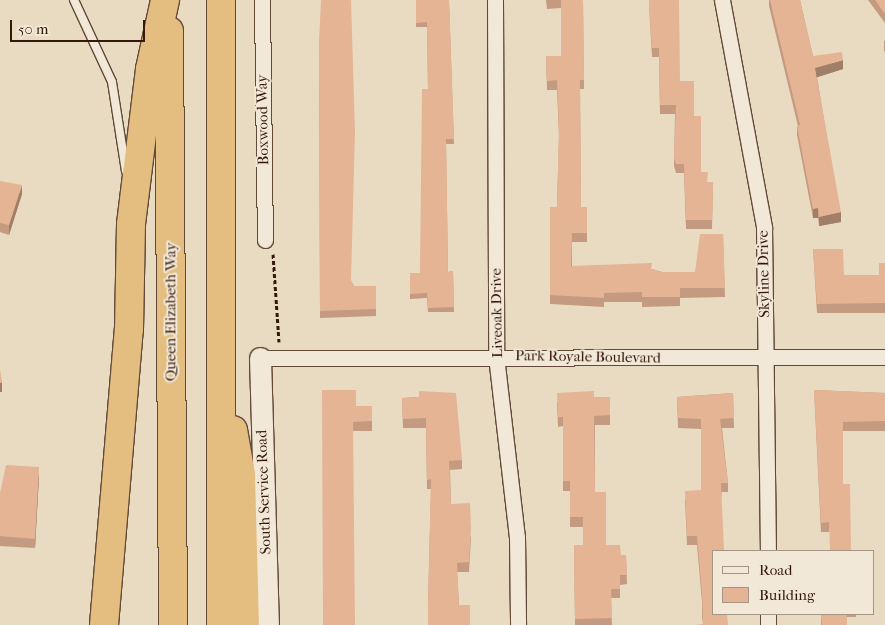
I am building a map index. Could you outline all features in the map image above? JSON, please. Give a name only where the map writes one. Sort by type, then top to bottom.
[{"type":"highway","points":[[104,625],[128,329],[131,224],[150,69],[166,0]]},
{"type":"highway","name":"Queen Elizabeth Way","points":[[166,0],[173,625]]},
{"type":"highway","points":[[221,0],[219,346],[221,625]]},
{"type":"highway","points":[[219,346],[241,475],[245,625]]},
{"type":"main road","name":"South Service Road","points":[[268,625],[270,358]]},
{"type":"street","name":"Boxwood Way","points":[[262,0],[265,240]]},
{"type":"street","name":"Liveoak Drive","points":[[495,0],[496,356],[517,537],[518,625]]},
{"type":"street","name":"Skyline Drive","points":[[722,0],[764,227],[768,550]]},
{"type":"street","name":"Park Royale Boulevard","points":[[270,358],[496,356],[766,360],[885,357]]},
{"type":"lane","points":[[74,0],[112,82],[131,224]]},
{"type":"path","points":[[265,240],[276,260],[270,358]]},
{"type":"building","points":[[321,0],[351,0],[355,132],[351,280],[354,286],[376,286],[376,309],[320,311],[319,41]]},
{"type":"building","points":[[416,0],[449,0],[454,139],[446,139],[448,272],[453,271],[454,307],[428,308],[427,293],[410,294],[410,273],[420,273],[422,89],[428,89],[427,22],[416,23]]},
{"type":"building","points":[[561,0],[583,0],[584,80],[580,80],[581,207],[587,207],[587,233],[572,233],[571,266],[652,263],[651,269],[662,272],[695,272],[700,234],[723,234],[725,288],[680,288],[680,297],[642,297],[642,292],[604,293],[604,298],[550,295],[550,207],[557,207],[559,130],[557,80],[547,81],[546,56],[561,56]]},
{"type":"building","points":[[649,0],[679,0],[680,81],[694,81],[694,116],[701,116],[701,172],[708,172],[707,182],[713,182],[712,220],[686,220],[684,164],[676,164],[674,157],[676,105],[660,105],[659,48],[652,48]]},
{"type":"building","points":[[770,0],[800,0],[813,56],[842,52],[843,60],[815,68],[841,212],[819,217],[818,208],[813,209],[797,126],[800,125]]},
{"type":"building","points":[[875,0],[885,0],[885,14]]},
{"type":"building","points":[[0,181],[22,185],[9,225],[0,223]]},
{"type":"building","points":[[813,249],[843,249],[844,275],[879,275],[879,263],[885,263],[885,303],[817,304]]},
{"type":"building","points":[[322,390],[356,390],[356,406],[372,406],[372,421],[353,422],[355,625],[323,625]]},
{"type":"building","points":[[814,390],[885,393],[885,421],[843,422],[843,484],[850,484],[851,550],[830,550],[829,522],[821,523]]},
{"type":"building","points":[[419,391],[456,393],[462,460],[449,461],[451,504],[470,503],[469,562],[457,563],[459,605],[470,605],[470,625],[428,625],[431,479],[427,480],[426,418],[403,419],[402,398],[419,397]]},
{"type":"building","points":[[594,391],[594,397],[610,397],[610,415],[594,416],[595,492],[606,492],[606,545],[620,545],[621,555],[626,555],[627,575],[620,575],[620,589],[611,589],[612,618],[575,619],[574,545],[583,545],[583,517],[570,517],[570,481],[563,481],[563,417],[558,417],[557,393]]},
{"type":"building","points":[[733,393],[734,418],[720,419],[728,483],[721,483],[724,550],[712,550],[712,615],[727,615],[728,625],[695,625],[703,624],[702,593],[697,536],[687,536],[685,491],[701,490],[701,419],[678,418],[677,397]]},
{"type":"building","points":[[6,465],[39,467],[35,539],[0,536],[0,493]]},
{"type":"building","points":[[821,615],[847,615],[847,625],[822,625]]}]
